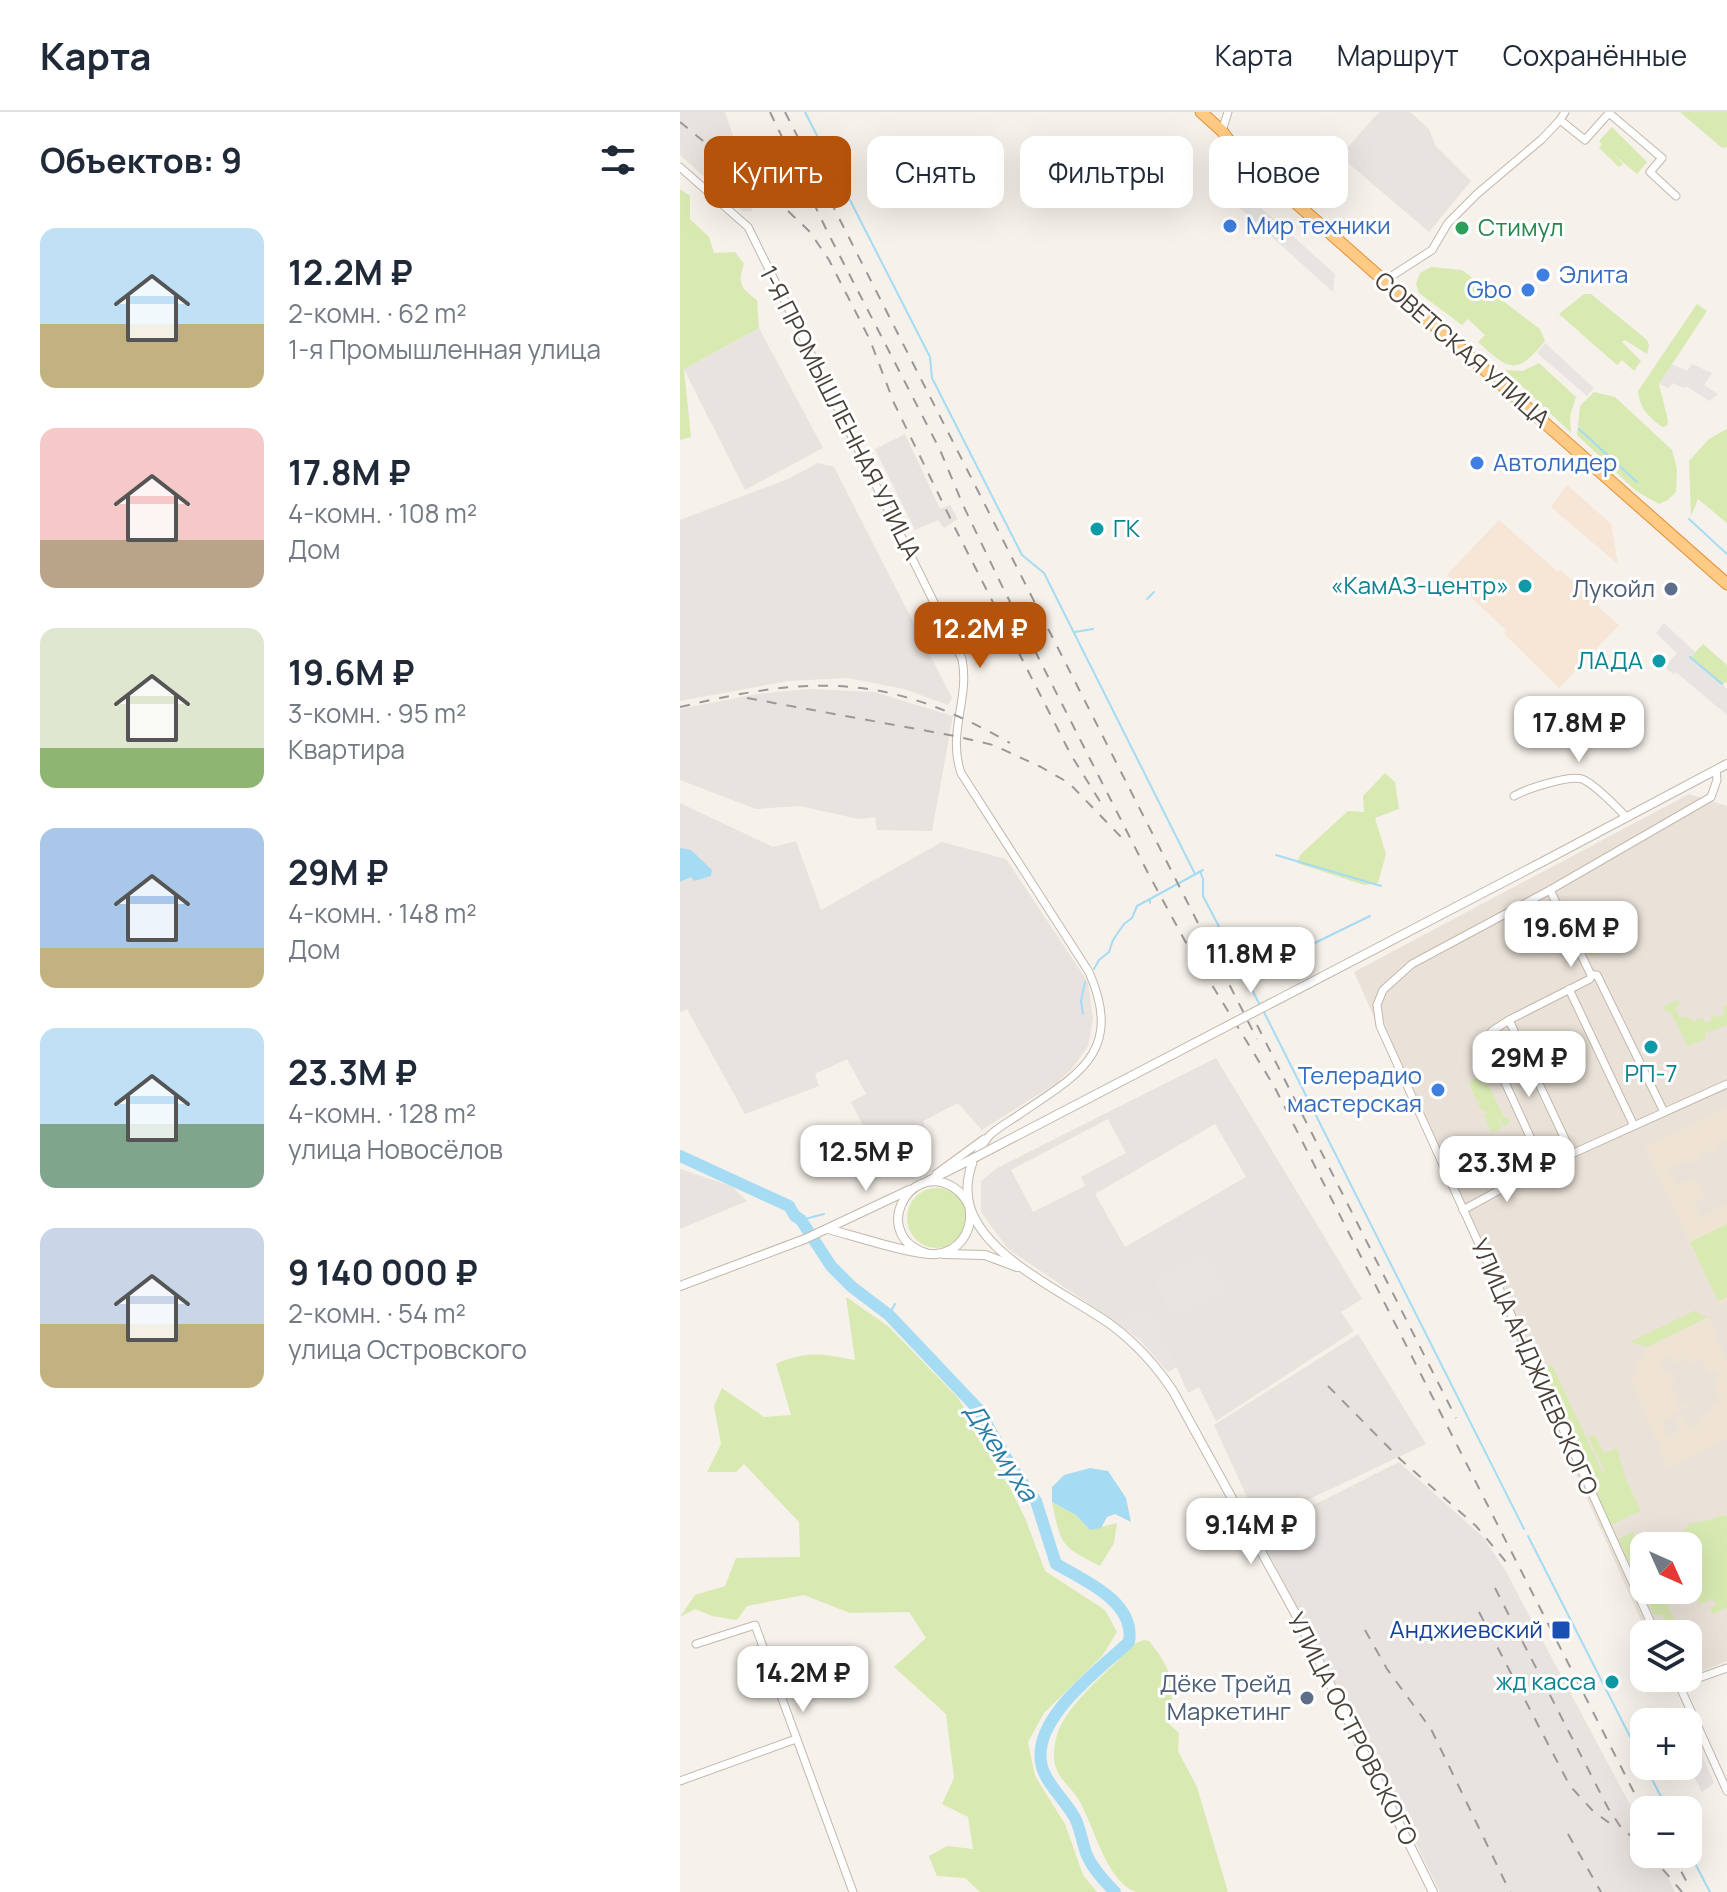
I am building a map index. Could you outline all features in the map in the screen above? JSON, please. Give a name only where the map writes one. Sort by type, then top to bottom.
[{"type":"highway","name":"СОВЕТСКАЯ УЛИЦА","points":[[1201,112],[1222,131],[1236,150],[1727,584]]},
{"type":"street","points":[[1222,131],[1228,112]]},
{"type":"street","points":[[1384,281],[1432,250],[1448,223],[1467,203],[1542,139],[1562,116],[1585,140],[1609,113],[1662,158],[1650,172],[1676,196]]},
{"type":"street","name":"1-Я ПРОМЫШЛЕННАЯ УЛИЦА","points":[[680,167],[748,227],[962,659],[966,678],[955,740],[961,773],[1089,972],[1101,999],[1101,1030],[1097,1048],[1083,1069],[989,1136],[974,1158]]},
{"type":"street","points":[[680,1286],[827,1230],[920,1185],[1727,764]]},
{"type":"street","name":"УЛИЦА АНДЖИЕВСКОГО","points":[[1650,1620],[1380,1026],[1377,1005],[1383,990],[1412,964],[1550,890],[1711,797],[1717,780],[1716,770]]},
{"type":"street","points":[[1514,796],[1536,787],[1583,779],[1626,817]]},
{"type":"street","points":[[1550,890],[1591,975]]},
{"type":"street","points":[[1544,1167],[1486,1041],[1492,1031],[1509,1020],[1590,979],[1591,975]]},
{"type":"street","points":[[1591,975],[1597,975],[1664,1112]]},
{"type":"street","points":[[1569,989],[1634,1126]]},
{"type":"street","points":[[1509,1020],[1572,1154]]},
{"type":"street","points":[[1463,1210],[1544,1167],[1727,1084]]},
{"type":"street","points":[[974,1158],[967,1185],[970,1208],[968,1229],[961,1242],[950,1250],[933,1254],[910,1245],[899,1228],[899,1207],[906,1194],[989,1136]]},
{"type":"street","points":[[920,1185],[938,1182],[952,1186],[970,1208]]},
{"type":"street","name":"УЛИЦА ОСТРОВСКОГО","points":[[970,1208],[996,1245],[1028,1272],[1123,1335],[1152,1360],[1173,1391],[1295,1613],[1433,1892]]},
{"type":"street","points":[[827,1230],[933,1254],[985,1255],[1028,1272]]},
{"type":"street","points":[[696,1644],[755,1625],[853,1892]]},
{"type":"street","points":[[1702,1675],[1727,1668]]},
{"type":"street","points":[[1682,1692],[1726,1786]]},
{"type":"street","points":[[680,1781],[796,1739]]},
{"type":"shaded area","points":[[680,112],[725,112],[733,136],[704,136],[704,177],[680,155]]},
{"type":"shaded area","points":[[1379,112],[1410,112],[1429,129],[1435,145],[1471,181],[1429,232],[1348,163],[1348,147]]},
{"type":"shaded area","points":[[1240,208],[1261,208],[1335,274],[1333,292]]},
{"type":"shaded area","points":[[759,328],[823,448],[745,490],[684,369]]},
{"type":"shaded area","points":[[1545,343],[1594,388],[1587,396],[1537,353]]},
{"type":"shaded area","points":[[1672,364],[1687,371],[1692,364],[1712,373],[1704,385],[1718,394],[1709,401],[1686,386],[1673,383],[1669,388],[1659,384]]},
{"type":"shaded area","points":[[905,434],[940,509],[950,505],[958,519],[944,528],[938,520],[915,530],[875,449]]},
{"type":"shaded area","points":[[818,463],[834,467],[952,698],[948,705],[904,689],[848,678],[788,681],[680,701],[680,520],[788,479]]},
{"type":"shaded area","points":[[1567,485],[1611,524],[1618,564],[1551,507]]},
{"type":"shaded area","points":[[1499,520],[1558,572],[1560,570],[1619,625],[1559,688],[1504,634],[1506,630],[1447,575]]},
{"type":"shaded area","points":[[1664,623],[1695,652],[1691,658],[1727,689],[1727,715],[1677,673],[1673,674],[1665,667],[1677,653],[1656,633]]},
{"type":"shaded area","points":[[810,689],[874,692],[953,716],[932,831],[877,830],[875,817],[858,819],[800,806],[756,809],[680,780],[680,709],[757,694]]},
{"type":"shaded area","points":[[1689,794],[1727,806],[1727,1661],[1702,1671],[1702,1620],[1641,1620],[1634,1604],[1702,1604],[1702,1532],[1630,1532],[1630,1596],[1354,972]]},
{"type":"shaded area","points":[[680,803],[773,847],[796,841],[821,910],[942,842],[1006,859],[1088,982],[1093,1019],[1088,1046],[1072,1069],[1055,1084],[982,1130],[958,1103],[923,1121],[926,1130],[901,1143],[896,1136],[874,1148],[851,1102],[866,1094],[847,1059],[815,1074],[819,1086],[745,1114],[687,1009],[680,1012]]},
{"type":"shaded area","points":[[1548,901],[1568,941],[1541,956],[1519,916]]},
{"type":"shaded area","points":[[1216,1058],[1362,1299],[1341,1312],[1354,1331],[1216,1421],[1199,1387],[1188,1393],[1150,1307],[1116,1322],[1008,1249],[981,1212],[981,1181],[997,1168]],"holes":[[[1108,1119],[1126,1153],[1081,1177],[1085,1186],[1033,1212],[1011,1170]],[[1215,1124],[1246,1177],[1125,1247],[1095,1194]]]},
{"type":"shaded area","points":[[1727,1107],[1727,1140],[1718,1145],[1719,1149],[1710,1154],[1707,1150],[1700,1153],[1702,1158],[1692,1163],[1689,1159],[1669,1169],[1677,1186],[1695,1176],[1705,1197],[1694,1203],[1701,1218],[1724,1204],[1727,1209],[1727,1302],[1719,1306],[1645,1147]]},
{"type":"shaded area","points":[[680,1169],[731,1186],[747,1201],[680,1229]]},
{"type":"shaded area","points":[[1208,1249],[1230,1292],[1173,1320],[1152,1278]]},
{"type":"shaded area","points":[[1150,1306],[1177,1367],[1168,1372],[1140,1340],[1116,1322]]},
{"type":"shaded area","points":[[1708,1317],[1727,1361],[1727,1439],[1668,1469],[1631,1379],[1647,1347]],"holes":[[[1671,1357],[1675,1363],[1686,1358],[1689,1364],[1701,1359],[1708,1373],[1714,1371],[1719,1381],[1713,1385],[1720,1400],[1709,1406],[1711,1412],[1700,1417],[1702,1423],[1691,1429],[1684,1416],[1675,1420],[1680,1431],[1669,1436],[1661,1422],[1686,1407],[1685,1403],[1679,1406],[1671,1387],[1676,1384],[1670,1372],[1665,1374],[1660,1362]]]},
{"type":"shaded area","points":[[1358,1334],[1426,1444],[1259,1523],[1214,1425]]},
{"type":"shaded area","points":[[1399,1462],[1484,1538],[1505,1570],[1630,1805],[1630,1868],[1663,1868],[1675,1892],[1440,1892],[1258,1533]]},
{"type":"shaded area","points":[[1702,1756],[1714,1783],[1702,1792],[1696,1780],[1702,1780]]},
{"type":"green space","points":[[1680,112],[1727,112],[1727,147],[1722,148]]},
{"type":"green space","points":[[1612,127],[1647,162],[1637,174],[1613,154],[1623,164],[1619,167],[1599,148],[1602,144],[1599,141]]},
{"type":"green space","points":[[680,189],[690,196],[690,219],[709,237],[714,253],[735,252],[744,264],[741,281],[744,289],[757,300],[759,328],[684,369],[691,437],[680,440]]},
{"type":"green space","points":[[1431,267],[1462,270],[1540,329],[1545,341],[1519,364],[1513,366],[1498,359],[1478,342],[1485,335],[1468,319],[1462,325],[1419,293],[1416,284],[1420,273]]},
{"type":"green space","points":[[1584,294],[1591,294],[1647,340],[1647,354],[1625,340],[1622,342],[1641,361],[1634,371],[1622,360],[1617,365],[1559,314]]},
{"type":"green space","points":[[1697,304],[1707,311],[1659,384],[1668,421],[1667,426],[1662,427],[1646,412],[1638,391]]},
{"type":"green space","points":[[1539,363],[1576,397],[1570,416],[1571,433],[1505,370],[1523,371]]},
{"type":"green space","points":[[1594,392],[1615,397],[1672,450],[1677,469],[1676,492],[1668,500],[1659,504],[1636,491],[1577,435],[1580,406]]},
{"type":"green space","points":[[1727,429],[1727,523],[1698,499],[1691,516],[1689,461],[1709,439]]},
{"type":"green space","points":[[1703,644],[1727,665],[1727,682],[1722,684],[1690,658]]},
{"type":"green space","points":[[1385,773],[1395,782],[1399,809],[1375,818],[1386,854],[1378,883],[1364,885],[1297,863],[1301,854],[1348,811],[1364,812],[1363,796]]},
{"type":"green space","points":[[1560,903],[1568,904],[1577,922],[1593,931],[1605,948],[1603,951],[1594,955],[1584,953]]},
{"type":"green space","points":[[1678,1000],[1679,1005],[1675,1008],[1680,1018],[1684,1016],[1694,1021],[1703,1018],[1705,1023],[1712,1020],[1711,1016],[1717,1018],[1725,1013],[1723,1007],[1727,1005],[1727,1025],[1705,1033],[1705,1039],[1688,1046],[1670,1011],[1666,1012],[1663,1006]]},
{"type":"green space","points":[[1487,1074],[1486,1080],[1504,1118],[1510,1121],[1504,1127],[1494,1111],[1502,1128],[1492,1133],[1484,1116],[1488,1112],[1481,1110],[1478,1104],[1483,1101],[1477,1102],[1469,1083],[1477,1077],[1486,1091],[1480,1075]]},
{"type":"green space","points":[[937,1188],[948,1190],[958,1197],[965,1207],[965,1229],[958,1239],[948,1246],[937,1248],[926,1246],[916,1239],[909,1229],[907,1218],[909,1207],[916,1197],[926,1190]]},
{"type":"green space","points":[[1727,1224],[1727,1297],[1718,1301],[1690,1242]]},
{"type":"green space","points":[[846,1297],[888,1326],[958,1398],[1002,1472],[1025,1518],[1045,1571],[1105,1610],[1117,1632],[1102,1656],[1044,1713],[1028,1742],[1035,1776],[1065,1824],[1083,1875],[1097,1892],[980,1892],[965,1878],[937,1876],[929,1856],[947,1846],[973,1849],[968,1817],[942,1804],[954,1778],[946,1714],[894,1667],[926,1638],[909,1612],[850,1613],[804,1595],[747,1606],[737,1620],[712,1616],[695,1609],[680,1617],[695,1595],[725,1586],[736,1558],[800,1557],[799,1522],[744,1464],[736,1472],[707,1472],[721,1444],[714,1406],[722,1388],[764,1417],[791,1415],[776,1364],[815,1354],[855,1360]]},
{"type":"green space","points":[[1696,1310],[1708,1317],[1647,1347],[1630,1342]]},
{"type":"green space","points":[[1552,1365],[1603,1473],[1605,1471],[1588,1437],[1595,1435],[1604,1453],[1617,1448],[1626,1480],[1641,1511],[1611,1525],[1542,1378],[1541,1372]]},
{"type":"green space","points":[[1052,1502],[1076,1515],[1090,1530],[1117,1523],[1114,1543],[1100,1566],[1077,1554],[1065,1543]]},
{"type":"green space","points":[[1727,1516],[1727,1608],[1713,1614],[1710,1608],[1716,1605],[1713,1599],[1702,1603],[1702,1532],[1681,1532],[1689,1527],[1688,1524]]},
{"type":"green space","points":[[1630,1533],[1630,1564],[1618,1539]]},
{"type":"green space","points":[[1649,1604],[1667,1604],[1675,1620],[1665,1620],[1663,1615],[1654,1615]]},
{"type":"green space","points":[[1149,1641],[1157,1651],[1170,1676],[1173,1693],[1168,1723],[1179,1733],[1178,1751],[1197,1787],[1228,1892],[1136,1892],[1126,1886],[1109,1865],[1085,1811],[1055,1765],[1056,1739],[1070,1711],[1091,1686],[1136,1643]]},
{"type":"water","points":[[680,848],[691,850],[712,870],[711,876],[694,881],[691,877],[680,882]]},
{"type":"water","points":[[1090,1468],[1108,1471],[1126,1498],[1131,1522],[1115,1514],[1107,1517],[1101,1528],[1090,1530],[1076,1515],[1052,1502],[1052,1487],[1064,1475]]},
{"type":"waterway","points":[[805,112],[930,357],[932,378],[1022,555],[1044,573],[1195,874]]},
{"type":"waterway","points":[[1579,429],[1637,482]]},
{"type":"waterway","points":[[1689,519],[1727,554]]},
{"type":"waterway","points":[[1147,599],[1154,592]]},
{"type":"waterway","points":[[1075,632],[1093,629]]},
{"type":"waterway","points":[[1690,657],[1722,684]]},
{"type":"waterway","points":[[1276,855],[1381,886]]},
{"type":"waterway","points":[[1150,903],[1150,899],[1203,870]]},
{"type":"waterway","points":[[1200,871],[1203,896],[1261,1007]]},
{"type":"waterway","points":[[1094,969],[1109,952],[1113,940],[1132,918],[1137,906],[1150,899]]},
{"type":"waterway","points":[[1275,967],[1286,957],[1370,916]]},
{"type":"waterway","points":[[1083,1014],[1081,1001],[1085,982]]},
{"type":"waterway","points":[[1264,1012],[1524,1529]]},
{"type":"waterway","name":"Джемуха","points":[[680,1156],[789,1206],[831,1266],[852,1287],[889,1315],[978,1409],[1012,1468],[1036,1501],[1056,1564],[1106,1594],[1124,1615],[1129,1628],[1129,1642],[1069,1697],[1046,1732],[1041,1749],[1044,1774],[1075,1818],[1088,1858],[1115,1892]]},
{"type":"waterway","points":[[801,1220],[824,1214]]},
{"type":"waterway","points":[[889,1315],[895,1304]]},
{"type":"waterway","points":[[1528,1536],[1630,1736]]},
{"type":"waterway","points":[[1652,1780],[1661,1796]]},
{"type":"waterway","points":[[1697,1868],[1710,1892]]},
{"type":"railway","points":[[770,112],[828,233],[940,450],[1003,588],[1148,873],[1185,941],[1274,1086],[1636,1796]]},
{"type":"railway","points":[[785,112],[1257,1039]]},
{"type":"railway","points":[[680,122],[787,210],[810,232],[829,260],[870,340],[894,403],[955,528],[1071,755],[1101,803]]},
{"type":"railway","points":[[680,707],[771,689],[849,687],[887,692],[925,703],[1010,743]]},
{"type":"railway","points":[[747,698],[993,745],[1069,783],[1122,838]]},
{"type":"railway","points":[[1257,1025],[1456,1418]]},
{"type":"railway","points":[[1328,1386],[1400,1459],[1476,1526],[1507,1563]]},
{"type":"railway","points":[[1495,1588],[1608,1808],[1630,1835]]},
{"type":"railway","points":[[1479,1612],[1570,1786],[1593,1811],[1615,1827]]},
{"type":"railway","points":[[1365,1630],[1387,1669],[1431,1729],[1510,1892]]},
{"type":"railway","points":[[1568,1834],[1601,1892]]},
{"type":"railway","points":[[1662,1868],[1682,1892]]},
{"type":"railway","points":[[1679,1868],[1690,1888]]},
{"type":"place","name":"Мир техники","points":[[1230,226]]},
{"type":"place","name":"Стимул","points":[[1462,228]]},
{"type":"place","name":"Элита","points":[[1543,275]]},
{"type":"place","name":"Gbo","points":[[1528,290]]},
{"type":"place","name":"Автолидер","points":[[1477,463]]},
{"type":"place","name":"ГК","points":[[1097,529]]},
{"type":"place","name":"«КамАЗ-центр»","points":[[1525,586]]},
{"type":"place","name":"Лукойл","points":[[1671,589]]},
{"type":"place","name":"ЛАДА","points":[[1659,661]]},
{"type":"place","name":"РП-7","points":[[1651,1047]]},
{"type":"place","name":"Телерадио мастерская","points":[[1438,1090]]},
{"type":"place","name":"Анджиевский","points":[[1561,1630]]},
{"type":"place","name":"жд касса","points":[[1612,1682]]},
{"type":"place","name":"Дёке Трейд Маркетинг","points":[[1307,1698]]}]
